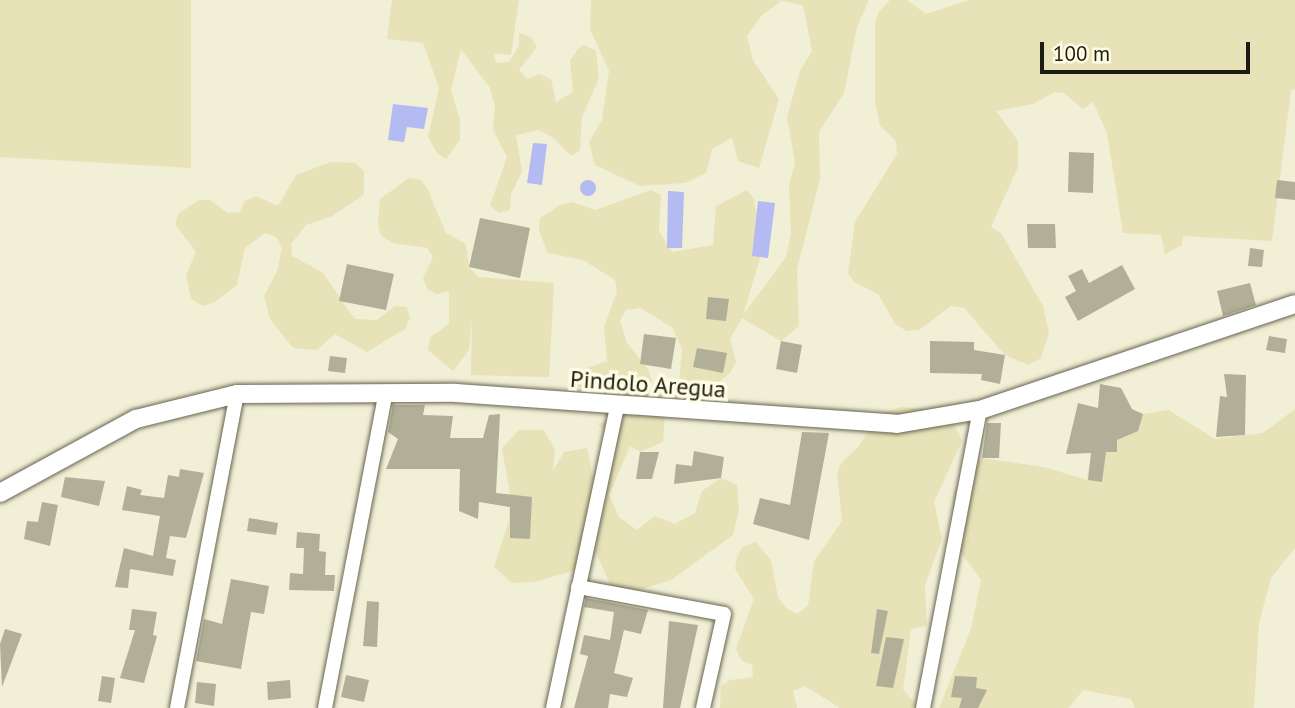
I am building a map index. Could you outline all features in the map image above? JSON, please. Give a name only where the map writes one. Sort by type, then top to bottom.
[{"type":"main road","name":"Pindolo Aregua","points":[[0,493],[136,419],[237,394],[386,392],[897,424],[981,410],[1295,304]]},
{"type":"street","points":[[325,708],[386,392]]},
{"type":"street","points":[[177,708],[237,394]]},
{"type":"street","points":[[553,708],[617,406]]},
{"type":"street","points":[[923,708],[981,410]]},
{"type":"street","points":[[578,587],[724,614],[703,708]]},
{"type":"shaded area","points":[[0,0],[191,0],[191,168],[0,157]]},
{"type":"shaded area","points":[[392,0],[519,0],[511,55],[494,53],[494,57],[497,63],[509,62],[519,46],[519,33],[531,37],[537,47],[519,70],[527,79],[539,74],[551,79],[556,102],[573,92],[570,60],[579,48],[584,45],[596,51],[599,78],[582,117],[580,150],[571,156],[554,138],[538,130],[516,135],[522,172],[511,194],[510,210],[499,213],[490,206],[507,157],[493,130],[495,106],[490,88],[461,49],[451,90],[460,120],[460,140],[446,159],[437,153],[428,137],[439,88],[423,43],[387,39]]},
{"type":"shaded area","points":[[591,0],[869,0],[857,27],[844,93],[819,132],[820,179],[797,269],[799,326],[781,341],[742,318],[730,339],[736,362],[730,373],[702,396],[689,399],[678,394],[665,414],[663,442],[640,452],[630,446],[609,495],[619,517],[637,530],[655,516],[675,524],[695,513],[702,491],[721,478],[737,485],[739,510],[733,535],[671,580],[616,597],[596,553],[579,569],[535,582],[512,583],[494,567],[509,520],[510,494],[502,448],[519,430],[544,430],[555,450],[553,471],[564,452],[587,448],[593,478],[613,443],[598,424],[620,416],[625,399],[567,384],[587,368],[607,361],[604,326],[617,292],[615,280],[583,260],[548,253],[539,231],[540,218],[560,205],[572,202],[595,210],[651,190],[661,195],[659,231],[672,252],[713,245],[716,206],[747,190],[754,199],[763,248],[743,315],[786,257],[791,234],[789,185],[795,163],[787,117],[800,71],[812,51],[803,5],[781,1],[761,16],[747,36],[753,60],[779,99],[759,168],[738,161],[732,138],[712,149],[706,173],[685,183],[640,186],[595,165],[589,142],[602,120],[609,71],[590,29]],"holes":[[[640,308],[672,327],[682,349],[678,394],[653,402],[648,393],[652,381],[648,369],[627,343],[620,321],[626,310]]]},
{"type":"shaded area","points":[[890,0],[907,0],[926,14],[969,0],[1295,0],[1295,89],[1291,90],[1272,241],[1183,236],[1182,245],[1165,254],[1161,235],[1123,233],[1107,133],[1093,102],[1083,109],[1064,93],[1055,92],[1033,104],[996,111],[1018,141],[1018,167],[991,227],[1001,233],[1043,306],[1049,333],[1041,358],[1028,365],[1005,355],[964,308],[951,306],[919,330],[907,331],[896,325],[878,294],[854,282],[848,273],[855,222],[897,154],[896,141],[880,126],[875,101],[875,23],[879,11]]},
{"type":"shaded area","points":[[331,162],[355,163],[364,171],[364,195],[330,217],[306,225],[291,244],[292,256],[322,272],[355,319],[377,320],[395,306],[407,307],[410,318],[405,329],[367,352],[335,334],[317,350],[293,348],[270,319],[264,296],[277,271],[282,248],[276,237],[265,233],[245,248],[237,285],[215,302],[203,306],[191,299],[186,275],[196,252],[175,224],[179,213],[199,200],[210,200],[228,213],[240,212],[245,201],[256,196],[278,206],[296,175]]},
{"type":"shaded area","points":[[409,178],[421,180],[427,188],[446,233],[466,244],[469,267],[478,277],[554,283],[549,377],[471,375],[472,319],[469,350],[453,371],[428,350],[430,337],[449,324],[449,291],[437,294],[428,290],[423,278],[433,257],[427,248],[392,243],[380,234],[378,223],[380,199]]},
{"type":"shaded area","points":[[901,407],[927,409],[951,418],[962,441],[934,502],[942,539],[925,585],[927,626],[911,629],[903,689],[918,708],[840,708],[805,686],[793,691],[797,708],[720,708],[721,686],[730,680],[753,677],[752,665],[741,660],[736,649],[754,599],[735,569],[737,557],[743,547],[756,542],[771,560],[778,597],[786,608],[797,614],[808,606],[814,561],[842,521],[837,473],[842,462],[859,446],[877,416]]},
{"type":"shaded area","points":[[1295,409],[1295,548],[1271,578],[1259,623],[1254,708],[1135,708],[1131,699],[1083,690],[1069,708],[939,708],[971,629],[981,580],[953,542],[953,492],[982,458],[1044,467],[1087,480],[1089,465],[1143,414],[1168,410],[1215,439],[1263,433]]},
{"type":"water","points":[[393,104],[428,108],[424,129],[407,127],[404,142],[388,140]]},
{"type":"water","points":[[533,143],[547,144],[542,185],[527,183]]},
{"type":"water","points":[[585,180],[591,180],[596,188],[594,194],[585,196],[580,191],[580,185]]},
{"type":"water","points":[[668,191],[684,192],[682,248],[667,248]]},
{"type":"water","points":[[758,201],[775,203],[768,258],[752,256]]},
{"type":"building","points":[[1069,152],[1094,153],[1093,193],[1068,192]]},
{"type":"building","points":[[1277,180],[1295,182],[1295,200],[1275,198]]},
{"type":"building","points":[[480,218],[530,228],[520,278],[469,267]]},
{"type":"building","points":[[1027,224],[1055,224],[1056,248],[1028,248]]},
{"type":"building","points":[[1250,248],[1264,250],[1262,267],[1248,266]]},
{"type":"building","points":[[347,264],[394,274],[386,310],[339,301]]},
{"type":"building","points":[[1122,265],[1135,289],[1078,321],[1065,297],[1076,291],[1068,276],[1082,269],[1089,283]]},
{"type":"building","points":[[1250,283],[1256,305],[1223,316],[1217,291]]},
{"type":"building","points":[[708,297],[729,299],[726,321],[706,319]]},
{"type":"building","points":[[644,334],[676,338],[671,369],[640,364]]},
{"type":"building","points":[[1269,336],[1287,339],[1285,353],[1266,350]]},
{"type":"building","points":[[781,341],[802,345],[797,373],[776,369]]},
{"type":"building","points":[[930,341],[974,342],[974,350],[1005,355],[1000,384],[981,380],[982,374],[930,373]]},
{"type":"building","points":[[697,348],[727,353],[723,373],[693,367]]},
{"type":"building","points":[[330,356],[347,358],[345,373],[328,371]]},
{"type":"building","points":[[1224,374],[1246,375],[1245,435],[1216,437],[1220,396],[1227,397]]},
{"type":"building","points":[[1100,384],[1121,388],[1132,409],[1143,414],[1138,431],[1117,440],[1117,452],[1106,452],[1102,482],[1088,480],[1091,453],[1066,454],[1078,403],[1098,408]]},
{"type":"building","points":[[393,405],[425,405],[423,415],[453,416],[450,438],[483,438],[489,415],[500,414],[496,493],[532,497],[530,539],[510,538],[510,507],[479,502],[478,519],[459,511],[460,469],[386,469],[398,439],[388,432]]},
{"type":"building","points":[[987,423],[1001,423],[999,458],[982,458]]},
{"type":"building","points":[[802,432],[829,433],[809,540],[753,524],[760,498],[790,505]]},
{"type":"building","points":[[694,451],[724,457],[721,478],[674,484],[676,464],[692,466]]},
{"type":"building","points":[[640,452],[659,452],[652,479],[636,479]]},
{"type":"building","points":[[180,469],[204,473],[186,538],[170,536],[166,558],[176,560],[173,576],[130,569],[128,588],[115,587],[124,548],[153,556],[160,516],[122,510],[127,486],[142,490],[140,495],[164,498],[168,475],[179,477]]},
{"type":"building","points":[[65,477],[105,481],[99,506],[61,497]]},
{"type":"building","points":[[42,502],[58,505],[50,546],[24,539],[27,521],[38,522]]},
{"type":"building","points":[[249,518],[278,523],[276,535],[247,531]]},
{"type":"building","points":[[297,532],[320,534],[319,551],[326,552],[325,575],[335,575],[334,591],[289,590],[290,573],[303,574],[304,548],[296,548]]},
{"type":"building","points":[[231,579],[269,586],[264,614],[251,612],[241,669],[196,661],[204,619],[222,624]]},
{"type":"building","points":[[586,598],[648,610],[641,634],[624,630],[614,673],[633,678],[627,697],[610,694],[608,708],[574,708],[588,656],[580,654],[584,635],[610,640],[614,612],[584,607]]},
{"type":"building","points":[[367,601],[379,602],[377,647],[363,646]]},
{"type":"building","points":[[132,609],[157,612],[153,635],[157,636],[144,683],[120,678],[135,630],[129,630]]},
{"type":"building","points":[[877,609],[888,611],[879,654],[871,653]]},
{"type":"building","points":[[669,621],[698,625],[680,708],[663,708]]},
{"type":"building","points":[[5,629],[22,634],[2,687],[0,644]]},
{"type":"building","points":[[886,637],[904,639],[893,688],[876,686]]},
{"type":"building","points":[[346,675],[369,680],[364,702],[341,697]]},
{"type":"building","points":[[102,676],[115,678],[111,703],[98,701]]},
{"type":"building","points":[[955,676],[977,677],[976,688],[987,690],[978,708],[959,708],[962,698],[951,697]]},
{"type":"building","points":[[290,680],[291,698],[268,700],[267,682]]},
{"type":"building","points":[[197,682],[216,684],[214,706],[195,703]]}]
